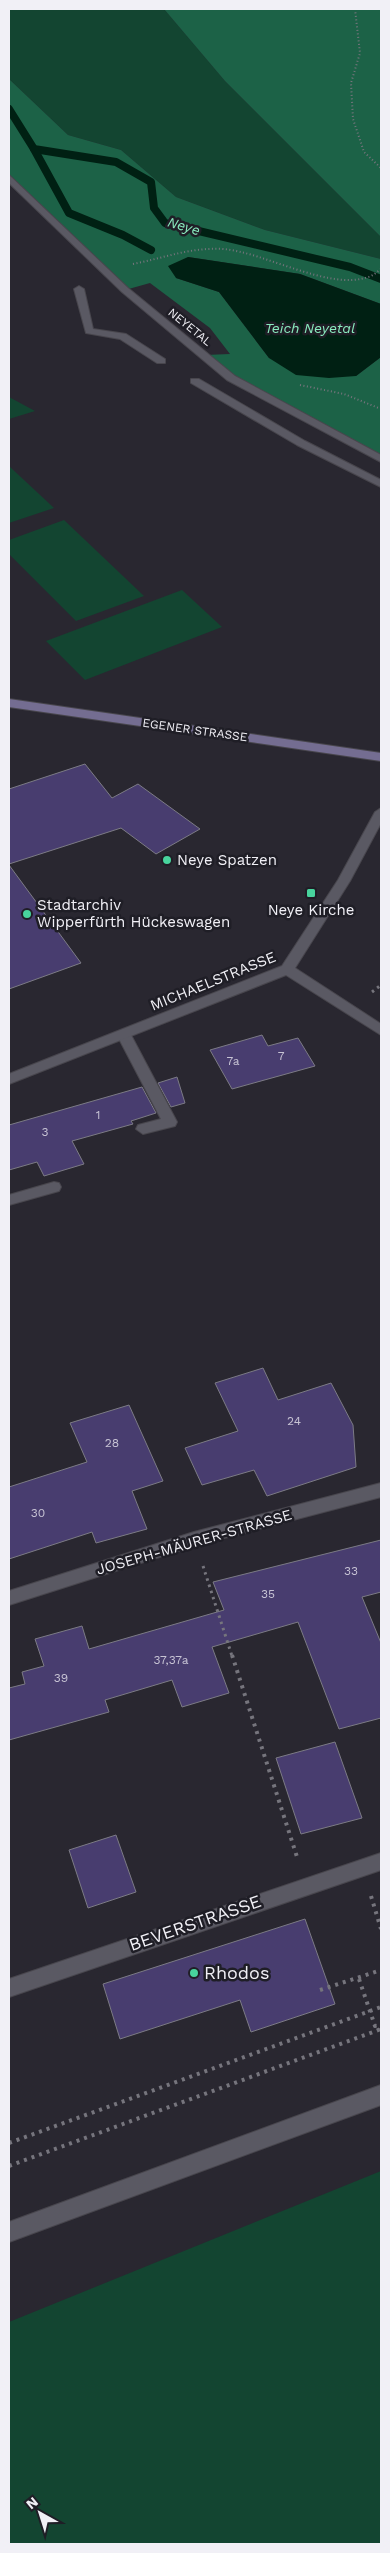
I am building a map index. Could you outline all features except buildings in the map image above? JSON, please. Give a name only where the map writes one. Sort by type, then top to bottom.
[{"type":"street","name":"NEYETAL","points":[[9,178],[125,290],[231,378],[381,459]]},
{"type":"street","points":[[79,289],[89,331],[123,336],[161,361]]},
{"type":"street","points":[[195,381],[301,443],[381,484]]},
{"type":"street","name":"EGENER STRASSE","points":[[9,703],[381,757]]},
{"type":"street","name":"MICHAELSTRASSE","points":[[9,1079],[287,969],[344,881],[381,812]]},
{"type":"street","points":[[287,969],[381,1030]]},
{"type":"street","points":[[124,1035],[170,1122],[143,1129]]},
{"type":"street","points":[[9,1200],[54,1187]]},
{"type":"street","name":"JOSEPH-MÄURER-STRASSE","points":[[9,1598],[194,1539],[381,1490]]},
{"type":"street","name":"BEVERSTRASSE","points":[[9,1988],[306,1884],[381,1860]]},
{"type":"street","points":[[9,2232],[381,2094]]},
{"type":"path","points":[[355,9],[360,53],[351,83],[354,119],[364,152],[381,168]]},
{"type":"path","points":[[103,268],[143,262],[183,250],[226,249],[313,273],[363,280],[378,273],[381,269]]},
{"type":"path","points":[[344,394],[381,409]]},
{"type":"path","points":[[194,1539],[306,1884]]},
{"type":"path","points":[[320,1990],[359,1979],[381,1970]]},
{"type":"path","points":[[9,2166],[380,2030],[377,2025],[375,2026],[359,1979]]},
{"type":"path","points":[[9,2143],[381,2007]]},
{"type":"shaded area","points":[[9,9],[164,9],[225,81],[381,237],[381,259],[265,230],[176,197],[121,150],[68,135],[9,79]]},
{"type":"shaded area","points":[[9,397],[35,411],[9,419]]},
{"type":"shaded area","points":[[9,466],[54,508],[9,523]]},
{"type":"shaded area","points":[[64,520],[144,596],[76,621],[9,554],[9,540]]},
{"type":"shaded area","points":[[182,590],[222,627],[85,680],[46,641]]},
{"type":"shaded area","points":[[381,2171],[381,2544],[9,2544],[9,2322]]},
{"type":"green space","points":[[164,9],[381,9],[381,237],[225,81]]},
{"type":"green space","points":[[9,79],[68,135],[121,150],[176,197],[265,230],[381,259],[381,304],[300,274],[188,257],[176,278],[219,292],[269,358],[356,376],[381,357],[381,459],[231,378],[205,355],[230,354],[210,328],[150,283],[125,290],[9,178]]},
{"type":"water","name":"Teich Neyetal","points":[[188,257],[300,274],[381,304],[381,357],[356,376],[329,378],[296,375],[269,358],[219,292],[176,278],[168,266]]},
{"type":"waterway","name":"Neye","points":[[9,109],[34,149]]},
{"type":"waterway","name":"Neye","points":[[34,149],[116,162],[151,182],[154,208],[165,223],[350,267],[381,279]]},
{"type":"waterway","points":[[34,149],[69,213],[123,235],[151,250]]},
{"type":"place","name":"Neye Spatzen","points":[[167,860]]},
{"type":"place","name":"Neye Kirche","points":[[311,893]]},
{"type":"place","name":"Stadtarchiv Wipperfürth Hückeswagen","points":[[27,914]]},
{"type":"place","name":"Rhodos","points":[[194,1973]]}]
